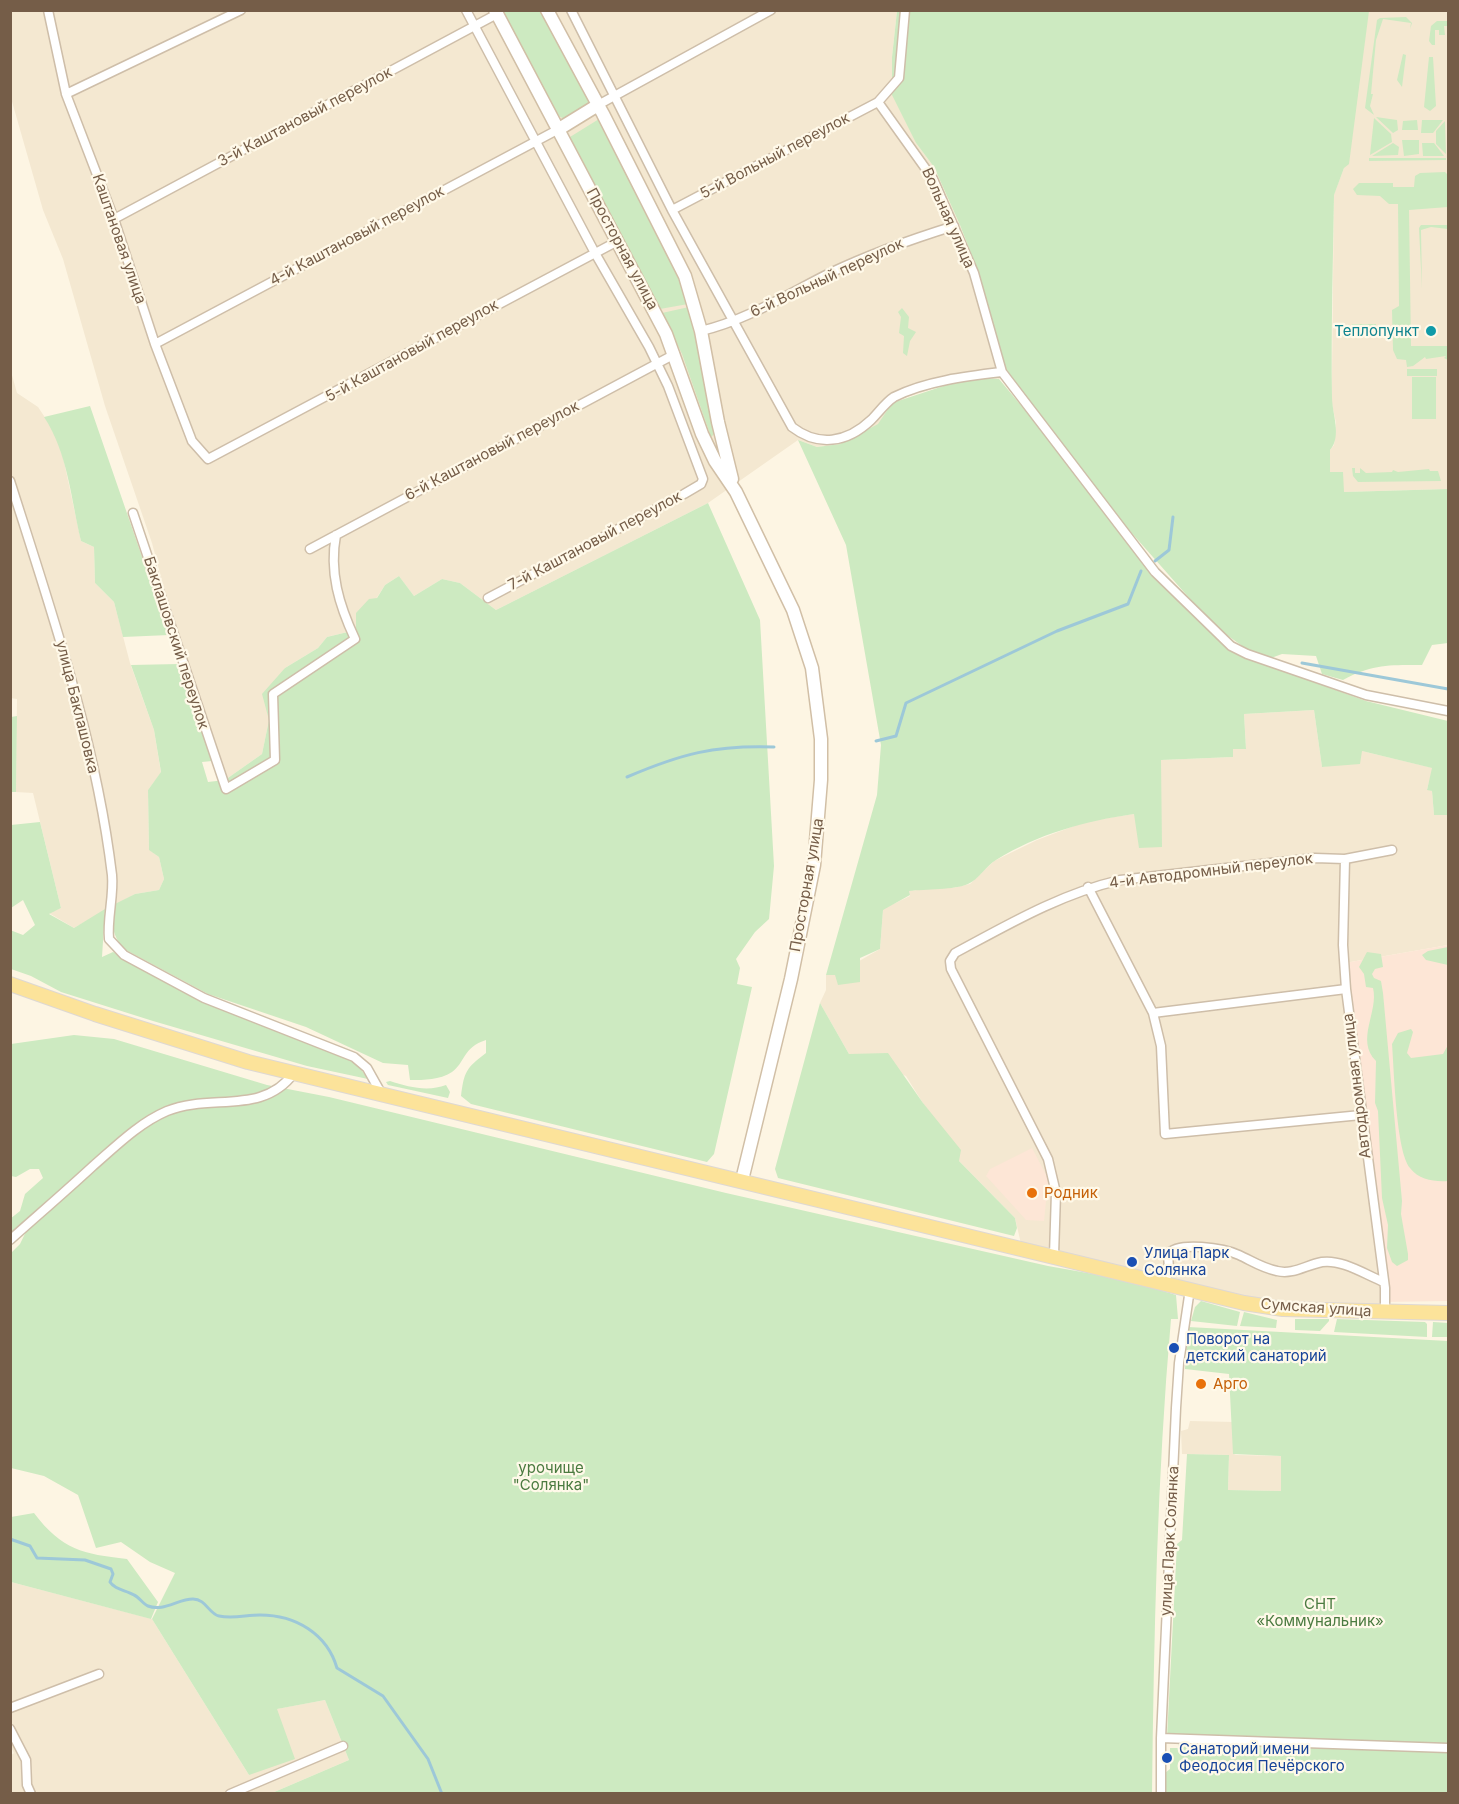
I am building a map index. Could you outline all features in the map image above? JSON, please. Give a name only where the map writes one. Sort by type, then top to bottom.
[{"type":"main road","name":"Просторная улица","points":[[547,10],[598,105],[684,276],[701,332],[722,438],[736,492]]},
{"type":"main road","name":"Просторная улица","points":[[496,12],[560,129],[675,354],[693,412],[707,445],[736,492],[794,610],[804,639],[817,697],[821,780],[820,817],[807,906],[742,1180]]},
{"type":"main road","points":[[560,129],[598,105]]},
{"type":"main road","points":[[707,445],[717,448],[722,438]]},
{"type":"main road","name":"Сумская улица","points":[[17,986],[139,1027],[294,1073],[1190,1289],[1283,1309],[1449,1313]]},
{"type":"street","name":"Каштановая улица","points":[[48,10],[66,94],[114,219],[155,344],[192,441],[208,459]]},
{"type":"street","points":[[66,94],[241,10]]},
{"type":"street","points":[[466,10],[595,253],[657,363]]},
{"type":"street","points":[[571,10],[672,210],[792,427],[806,438],[824,441],[839,438],[868,422],[893,397],[963,375],[1002,372],[1155,572],[1231,646],[1247,654],[1366,695],[1449,711]]},
{"type":"street","points":[[598,105],[771,10]]},
{"type":"street","points":[[878,102],[899,78],[905,10]]},
{"type":"street","name":"3-й Каштановый переулок","points":[[114,219],[474,26],[496,12]]},
{"type":"street","name":"5-й Вольный переулок","points":[[672,210],[878,102]]},
{"type":"street","name":"Вольная улица","points":[[878,102],[921,159],[954,226],[974,273],[1002,372]]},
{"type":"street","name":"4-й Каштановый переулок","points":[[155,344],[560,129]]},
{"type":"street","name":"6-й Вольный переулок","points":[[701,332],[735,321],[832,273],[903,242],[954,226]]},
{"type":"street","name":"5-й Каштановый переулок","points":[[208,459],[616,242]]},
{"type":"street","name":"6-й Каштановый переулок","points":[[310,549],[675,354]]},
{"type":"street","name":"7-й Каштановый переулок","points":[[488,598],[701,484],[703,479],[657,363]]},
{"type":"street","name":"улица Баклашовка","points":[[10,481],[61,639],[96,783],[112,878],[109,939],[124,955],[204,998],[354,1057],[367,1068],[381,1093]]},
{"type":"street","name":"Баклашовский переулок","points":[[133,513],[226,789],[275,760],[273,694],[355,639],[341,609],[335,579],[332,554],[336,535]]},
{"type":"street","name":"4-й Автодромный переулок","points":[[1050,1254],[1056,1193],[1048,1159],[951,969],[950,961],[955,953],[1048,904],[1088,887],[1120,880],[1315,858],[1345,859],[1392,850]]},
{"type":"street","name":"Автодромная улица","points":[[1345,859],[1343,945],[1346,989],[1384,1282],[1385,1312]]},
{"type":"street","points":[[1088,887],[1153,1013],[1161,1046],[1166,1134],[1361,1115]]},
{"type":"street","points":[[1153,1013],[1346,989]]},
{"type":"street","points":[[10,1240],[121,1141],[147,1122],[184,1106],[263,1097],[277,1092],[294,1073]]},
{"type":"street","points":[[1165,1282],[1169,1269],[1168,1254],[1171,1250],[1185,1246],[1238,1255],[1254,1264],[1278,1272],[1288,1273],[1323,1262],[1341,1264],[1384,1282]]},
{"type":"street","name":"улица Парк Солянка","points":[[1161,1794],[1161,1738],[1179,1363],[1190,1289]]},
{"type":"street","points":[[10,1708],[99,1674]]},
{"type":"street","points":[[10,1729],[26,1760],[27,1785],[31,1794]]},
{"type":"street","points":[[1161,1738],[1449,1748]]},
{"type":"street","points":[[230,1794],[343,1746]]},
{"type":"shaded area","points":[[11,11],[897,11],[892,57],[916,143],[934,167],[960,225],[978,272],[1002,360],[1009,374],[999,379],[971,377],[904,398],[892,403],[879,424],[840,444],[817,447],[798,440],[708,503],[496,610],[460,583],[442,579],[414,596],[399,576],[385,585],[356,630],[327,637],[318,648],[285,668],[269,720],[262,754],[225,780],[169,607],[152,543],[105,406],[63,259],[43,210],[11,98]]},
{"type":"shaded area","points":[[1365,11],[1448,11],[1448,489],[1344,492],[1330,472],[1330,450],[1334,445],[1336,423],[1332,404],[1334,194],[1344,168]]},
{"type":"shaded area","points":[[10,368],[17,393],[38,407],[54,431],[63,457],[81,541],[94,547],[95,583],[114,602],[130,663],[154,730],[161,773],[148,790],[149,849],[159,857],[164,879],[159,890],[135,894],[74,928],[49,913],[61,908],[33,793],[16,792],[17,699],[10,698]]},
{"type":"shaded area","points":[[1314,710],[1322,767],[1332,765],[1362,751],[1433,768],[1427,789],[1432,791],[1434,815],[1448,815],[1448,945],[1345,963],[1383,1311],[1283,1309],[1022,1248],[1015,1218],[959,1161],[906,1076],[849,1054],[820,1003],[826,990],[826,975],[835,975],[880,949],[883,909],[910,896],[909,891],[952,888],[970,884],[994,861],[1037,840],[1087,821],[1134,814],[1161,760],[1233,757],[1232,749],[1246,748],[1244,714]]},
{"type":"shaded area","points":[[1448,945],[1448,1301],[1382,1302],[1345,963]]},
{"type":"shaded area","points":[[1032,1148],[1052,1186],[1052,1198],[1046,1201],[1044,1221],[1026,1220],[986,1176],[990,1169]]},
{"type":"shaded area","points":[[1190,1421],[1234,1422],[1234,1454],[1236,1455],[1281,1456],[1281,1491],[1228,1490],[1229,1455],[1182,1454],[1181,1431],[1188,1429]]},
{"type":"shaded area","points":[[11,1582],[152,1619],[249,1775],[276,1709],[325,1700],[349,1760],[272,1793],[11,1794],[10,1756],[14,1753],[10,1745]]},
{"type":"green space","points":[[501,11],[540,11],[588,98],[588,105],[564,119],[559,116]]},
{"type":"green space","points":[[897,11],[1369,11],[1349,164],[1344,168],[1334,195],[1332,404],[1336,432],[1334,444],[1330,450],[1330,472],[1343,472],[1344,492],[1448,489],[1448,643],[1432,645],[1422,665],[1381,666],[1343,680],[1322,674],[1316,656],[1282,654],[1271,658],[1248,650],[1214,626],[1114,513],[1009,374],[1002,360],[978,272],[960,225],[934,167],[916,143],[892,95],[892,57]]},
{"type":"green space","points":[[1406,17],[1412,23],[1410,29],[1411,23],[1383,19],[1376,40],[1371,94],[1373,94],[1370,106],[1374,115],[1365,108],[1377,20],[1380,18]]},
{"type":"green space","points":[[1437,21],[1448,21],[1448,26],[1444,26],[1445,35],[1439,35],[1439,30],[1435,30],[1435,45],[1432,45],[1429,41],[1431,26]]},
{"type":"green space","points":[[1403,54],[1406,55],[1402,87],[1397,80]]},
{"type":"green space","points":[[1429,57],[1433,57],[1436,106],[1430,111],[1424,107]]},
{"type":"green space","points":[[1376,117],[1397,120],[1398,130],[1393,133]]},
{"type":"green space","points":[[1374,118],[1391,134],[1392,142],[1370,155]]},
{"type":"green space","points":[[599,119],[678,278],[688,304],[660,309],[570,137]]},
{"type":"green space","points":[[1417,120],[1418,130],[1402,130],[1403,121]]},
{"type":"green space","points":[[1422,120],[1443,120],[1433,133],[1421,133]]},
{"type":"green space","points":[[1445,121],[1446,154],[1436,144],[1436,131]]},
{"type":"green space","points":[[1402,140],[1419,140],[1419,154],[1404,156]]},
{"type":"green space","points":[[1393,143],[1399,147],[1398,155],[1372,156]]},
{"type":"green space","points":[[1422,143],[1434,143],[1444,156],[1423,156]]},
{"type":"green space","points":[[1369,158],[1446,158],[1446,160],[1369,161]]},
{"type":"green space","points":[[1445,172],[1448,175],[1448,207],[1409,210],[1411,346],[1448,346],[1448,360],[1444,358],[1446,356],[1426,359],[1425,357],[1413,366],[1407,367],[1406,360],[1397,359],[1393,350],[1392,310],[1399,306],[1398,204],[1389,204],[1380,196],[1357,195],[1353,189],[1359,183],[1393,183],[1393,187],[1414,187],[1415,176],[1420,173]]},
{"type":"green space","points":[[1421,225],[1448,225],[1448,229],[1431,227],[1421,230],[1422,289],[1419,228]]},
{"type":"green space","points":[[689,307],[714,434],[711,437],[682,354],[662,313]]},
{"type":"green space","points":[[902,308],[909,317],[908,328],[916,332],[910,341],[907,356],[903,353],[904,336],[899,333],[901,317],[898,312]]},
{"type":"green space","points":[[1352,324],[1376,324],[1376,335],[1352,335]]},
{"type":"green space","points":[[1407,369],[1437,369],[1437,376],[1407,376]]},
{"type":"green space","points":[[971,377],[999,379],[1039,427],[1155,578],[1236,654],[1366,701],[1448,721],[1448,815],[1434,815],[1432,791],[1427,790],[1432,768],[1362,751],[1360,764],[1322,767],[1314,710],[1244,714],[1246,749],[1233,749],[1233,757],[1161,760],[1162,847],[1139,848],[1134,814],[1098,820],[1045,836],[996,860],[968,884],[909,891],[910,895],[883,910],[880,949],[860,958],[860,982],[838,985],[835,975],[826,975],[877,795],[881,745],[846,545],[798,440],[817,447],[840,444],[878,424],[892,403]]},
{"type":"green space","points":[[1412,377],[1436,377],[1436,419],[1412,419]]},
{"type":"green space","points":[[90,406],[169,635],[123,637],[114,602],[95,583],[94,547],[81,541],[64,461],[44,417]]},
{"type":"green space","points":[[1352,468],[1355,468],[1355,473],[1360,473],[1360,468],[1366,473],[1429,469],[1438,471],[1441,481],[1358,482],[1353,476]]},
{"type":"green space","points":[[708,503],[760,620],[774,866],[769,919],[755,932],[736,959],[740,968],[737,984],[752,987],[714,1154],[707,1162],[471,1104],[461,1096],[463,1081],[470,1067],[486,1053],[486,1040],[473,1047],[456,1068],[447,1075],[432,1079],[410,1080],[408,1065],[383,1063],[306,1027],[208,994],[124,949],[120,944],[113,928],[113,905],[135,894],[159,890],[164,879],[159,857],[149,850],[148,790],[161,772],[154,730],[131,665],[179,664],[194,711],[199,716],[212,761],[202,762],[208,782],[225,780],[262,754],[269,720],[262,694],[285,668],[318,648],[327,637],[356,630],[356,613],[369,599],[377,598],[385,585],[399,576],[414,596],[442,579],[460,583],[496,610]]},
{"type":"green space","points":[[17,716],[16,792],[11,792],[11,717]]},
{"type":"green space","points":[[40,822],[61,908],[49,914],[74,928],[105,909],[102,957],[113,952],[204,1001],[354,1060],[368,1079],[307,1066],[153,1021],[61,992],[31,976],[11,969],[10,930],[23,935],[35,925],[23,900],[11,908],[11,825]]},
{"type":"green space","points":[[1448,947],[1448,965],[1426,960],[1422,955],[1428,951]]},
{"type":"green space","points":[[1367,952],[1381,954],[1383,967],[1375,969],[1372,974],[1374,978],[1381,981],[1383,993],[1402,1201],[1401,1214],[1408,1254],[1408,1260],[1397,1266],[1392,1262],[1387,1248],[1388,1225],[1382,1198],[1378,1111],[1375,1103],[1376,1061],[1370,1053],[1367,1035],[1373,1007],[1373,988],[1366,987],[1364,974],[1359,967]]},
{"type":"green space","points":[[820,1003],[849,1054],[888,1053],[923,1103],[961,1150],[959,1161],[1015,1218],[1017,1228],[1014,1236],[778,1178],[775,1169]]},
{"type":"green space","points":[[1411,1029],[1413,1032],[1407,1053],[1411,1058],[1443,1054],[1448,1045],[1448,1181],[1428,1179],[1418,1175],[1405,1159],[1396,1109],[1392,1044],[1398,1033]]},
{"type":"green space","name":"урочище \"Солянка\"","points":[[74,1035],[114,1039],[267,1085],[329,1097],[726,1193],[1048,1266],[1127,1280],[1176,1295],[1178,1319],[1171,1319],[1159,1497],[1152,1793],[272,1793],[349,1760],[325,1700],[277,1709],[295,1759],[249,1775],[152,1619],[175,1573],[150,1562],[121,1542],[96,1548],[78,1495],[44,1476],[11,1468],[11,1253],[20,1244],[35,1213],[11,1234],[10,1219],[20,1211],[25,1194],[43,1178],[39,1169],[30,1169],[16,1177],[11,1176],[11,1044]]},
{"type":"green space","points":[[386,1082],[425,1088],[446,1085],[450,1092],[448,1098],[388,1085]]},
{"type":"green space","points":[[1201,1301],[1240,1312],[1237,1326],[1191,1321],[1195,1307]]},
{"type":"green space","points":[[1244,1312],[1277,1320],[1276,1328],[1240,1326]]},
{"type":"green space","points":[[1295,1319],[1329,1319],[1329,1321],[1320,1331],[1295,1330]]},
{"type":"green space","points":[[1337,1319],[1425,1322],[1427,1337],[1334,1332]]},
{"type":"green space","points":[[1433,1322],[1448,1323],[1448,1337],[1432,1337]]},
{"type":"green space","name":"СНТ «Коммунальник»","points":[[1188,1327],[1448,1341],[1448,1747],[1167,1737],[1177,1544],[1182,1540],[1187,1454],[1229,1455],[1228,1490],[1281,1491],[1281,1456],[1233,1454],[1229,1374],[1185,1369]]},
{"type":"green space","points":[[34,1513],[54,1535],[74,1548],[98,1555],[127,1559],[158,1602],[151,1619],[11,1582],[11,1517]]},
{"type":"green space","points":[[1179,1739],[1448,1751],[1448,1793],[1165,1793],[1165,1773],[1170,1769],[1170,1748],[1178,1748]]},
{"type":"waterway","points":[[1155,561],[1169,550],[1173,517]]},
{"type":"waterway","points":[[876,741],[896,736],[906,703],[1057,631],[1128,604],[1141,571]]},
{"type":"waterway","points":[[1302,663],[1448,689]]},
{"type":"waterway","points":[[627,777],[664,762],[698,753],[733,748],[774,747]]},
{"type":"waterway","points":[[10,1539],[30,1546],[37,1558],[85,1560],[111,1569],[113,1574],[110,1582],[112,1585],[131,1593],[148,1606],[159,1607],[193,1599],[201,1601],[219,1616],[273,1616],[298,1623],[318,1636],[326,1645],[337,1668],[383,1696],[428,1759],[442,1794]]},
{"type":"place","name":"Теплопункт","points":[[1431,331]]},
{"type":"place","name":"Родник","points":[[1032,1193]]},
{"type":"place","name":"Улица Парк Солянка","points":[[1132,1262]]},
{"type":"place","name":"Поворот на детский санаторий","points":[[1174,1348]]},
{"type":"place","name":"Арго","points":[[1201,1384]]},
{"type":"place","name":"Санаторий имени Феодосия Печёрского","points":[[1167,1758]]}]
